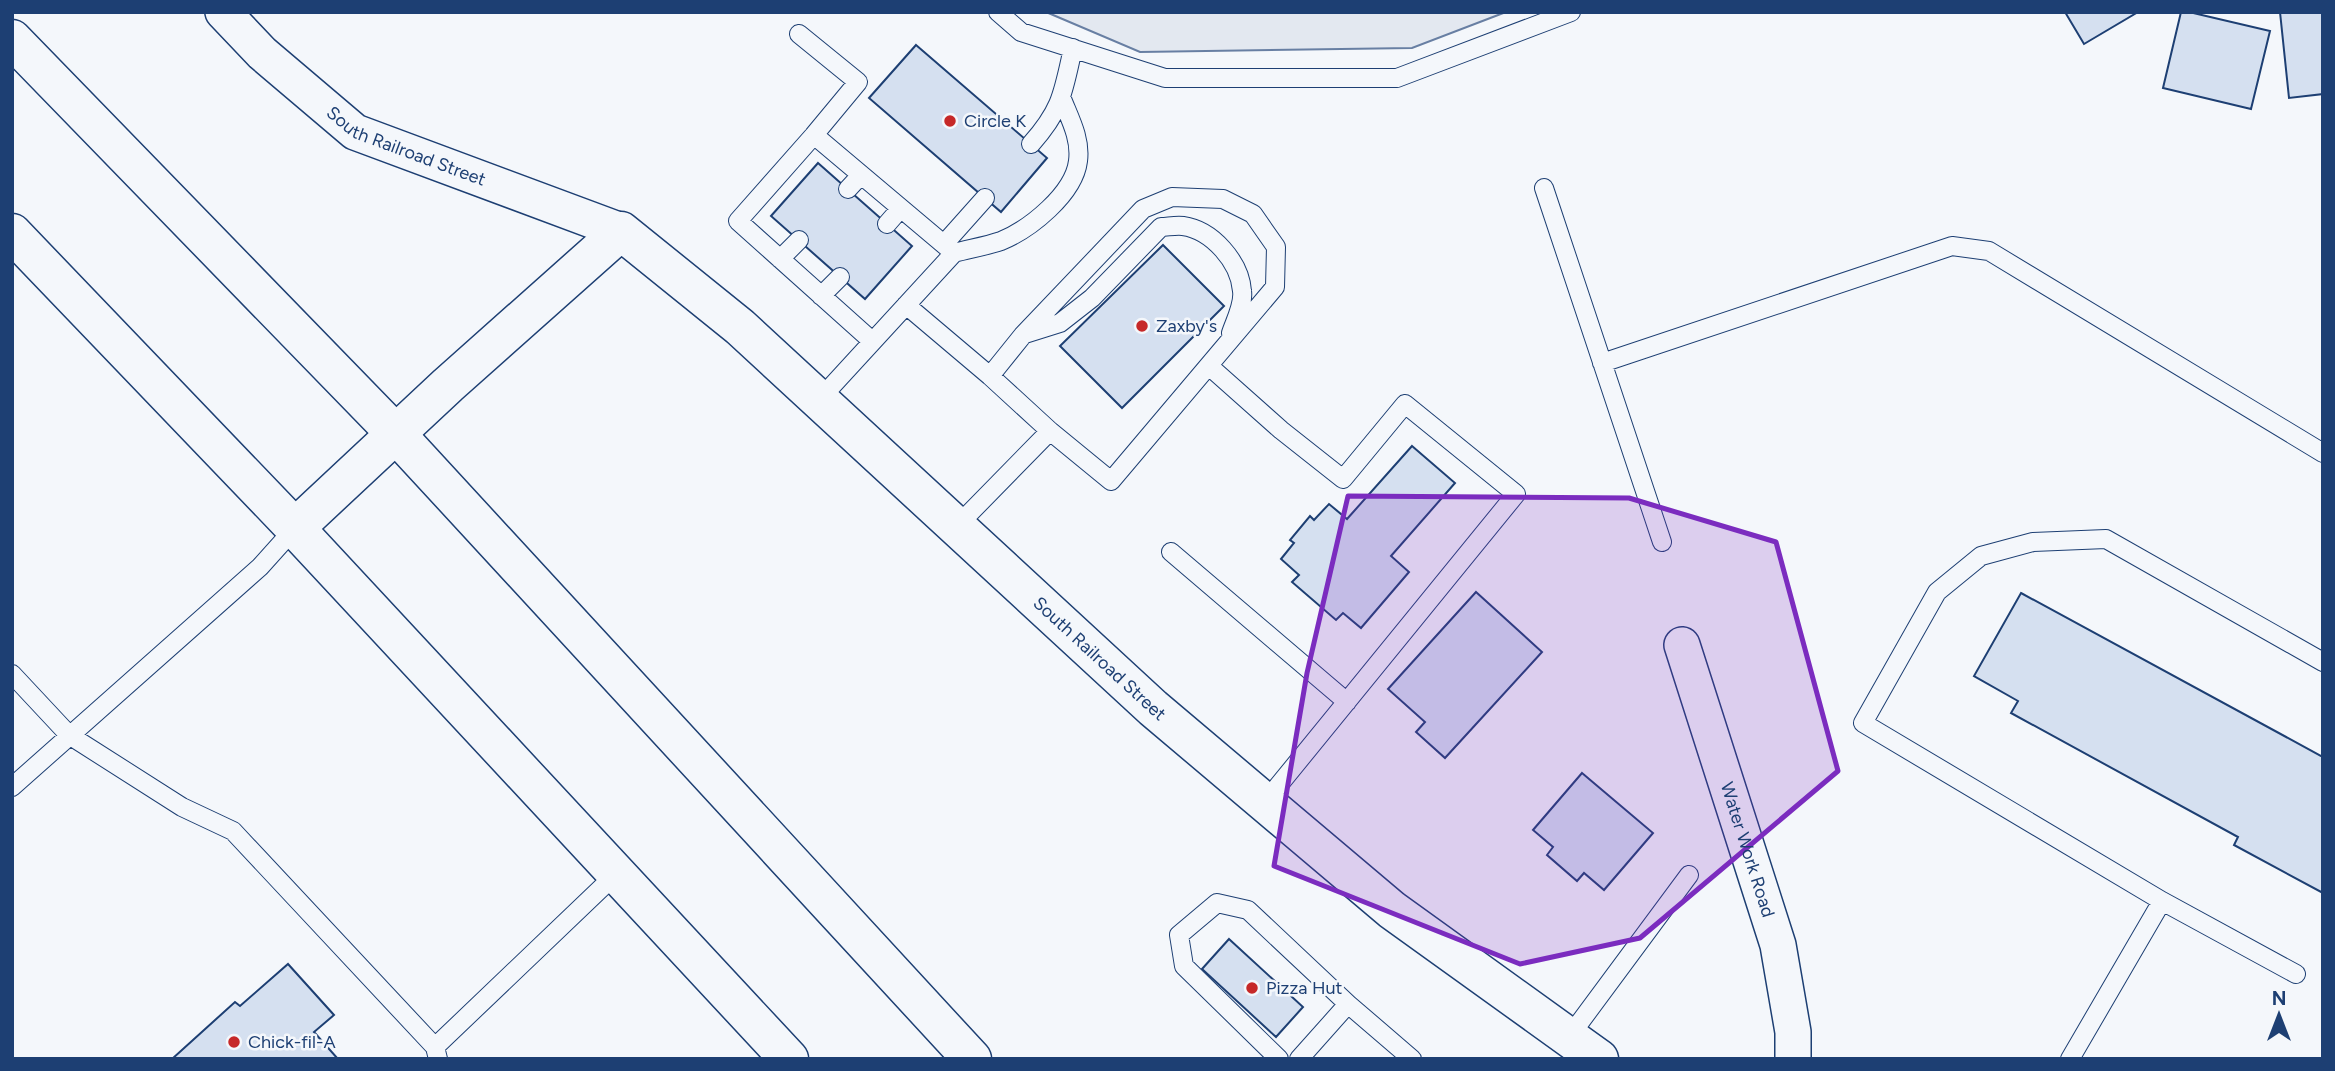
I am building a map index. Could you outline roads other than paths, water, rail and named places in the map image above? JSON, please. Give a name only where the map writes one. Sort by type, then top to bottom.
[{"type":"main road","points":[[12,39],[396,434],[972,1059]]},
{"type":"main road","name":"South Railroad Street","points":[[621,232],[740,327],[1153,708],[1392,910],[1584,1048]]},
{"type":"main road","points":[[295,528],[447,385],[621,232]]},
{"type":"main road","points":[[12,233],[295,528],[789,1059]]},
{"type":"street","name":"South Railroad Street","points":[[223,12],[262,53],[355,132],[621,232]]},
{"type":"street","name":"Water Work Road","points":[[1682,645],[1778,945],[1793,1032],[1793,1059]]},
{"type":"lane","points":[[998,12],[1021,32],[1166,78],[1396,78],[1571,12]]},
{"type":"lane","points":[[799,34],[858,82],[738,221],[872,341]]},
{"type":"lane","points":[[1031,144],[1051,122],[1062,99],[1073,48]]},
{"type":"lane","points":[[814,135],[949,249],[1002,240],[1033,222],[1064,195],[1078,163],[1077,138],[1062,99]]},
{"type":"lane","points":[[848,189],[861,175]]},
{"type":"lane","points":[[1544,188],[1662,542]]},
{"type":"lane","points":[[906,305],[1111,481],[1275,287],[1276,247],[1253,214],[1223,199],[1172,197],[1143,209],[1023,335],[990,376]]},
{"type":"lane","points":[[819,400],[906,305],[985,198]]},
{"type":"lane","points":[[887,224],[901,209]]},
{"type":"lane","points":[[1023,335],[1060,323],[1092,298],[1161,227],[1183,226],[1203,234],[1226,252],[1239,277],[1243,294],[1230,340]]},
{"type":"lane","points":[[780,259],[799,240]]},
{"type":"lane","points":[[1602,363],[1952,246],[1977,249],[1990,251],[2323,453]]},
{"type":"lane","points":[[821,296],[840,277]]},
{"type":"lane","points":[[1209,366],[1281,430],[1343,479],[1405,404],[1516,494],[1265,802]]},
{"type":"lane","points":[[957,527],[1050,431]]},
{"type":"lane","points":[[12,787],[260,567],[295,528]]},
{"type":"lane","points":[[2296,974],[2162,901],[1863,723],[1937,593],[1981,556],[2033,542],[2106,539],[2323,662]]},
{"type":"lane","points":[[1171,552],[1348,702]]},
{"type":"lane","points":[[12,674],[69,736],[182,807],[233,831],[436,1053],[615,874]]},
{"type":"lane","points":[[1584,1048],[1689,875]]},
{"type":"lane","points":[[2070,1059],[2162,901]]},
{"type":"lane","points":[[1279,1059],[1184,966],[1180,935],[1217,903],[1248,910],[1348,1004],[1412,1059]]},
{"type":"lane","points":[[1299,1059],[1348,1004]]},
{"type":"place","name":"Circle K","points":[[950,121]]},
{"type":"place","name":"Zaxby's","points":[[1142,326]]},
{"type":"place","name":"Pizza Hut","points":[[1252,988]]},
{"type":"place","name":"Chick-fil-A","points":[[234,1042]]}]
